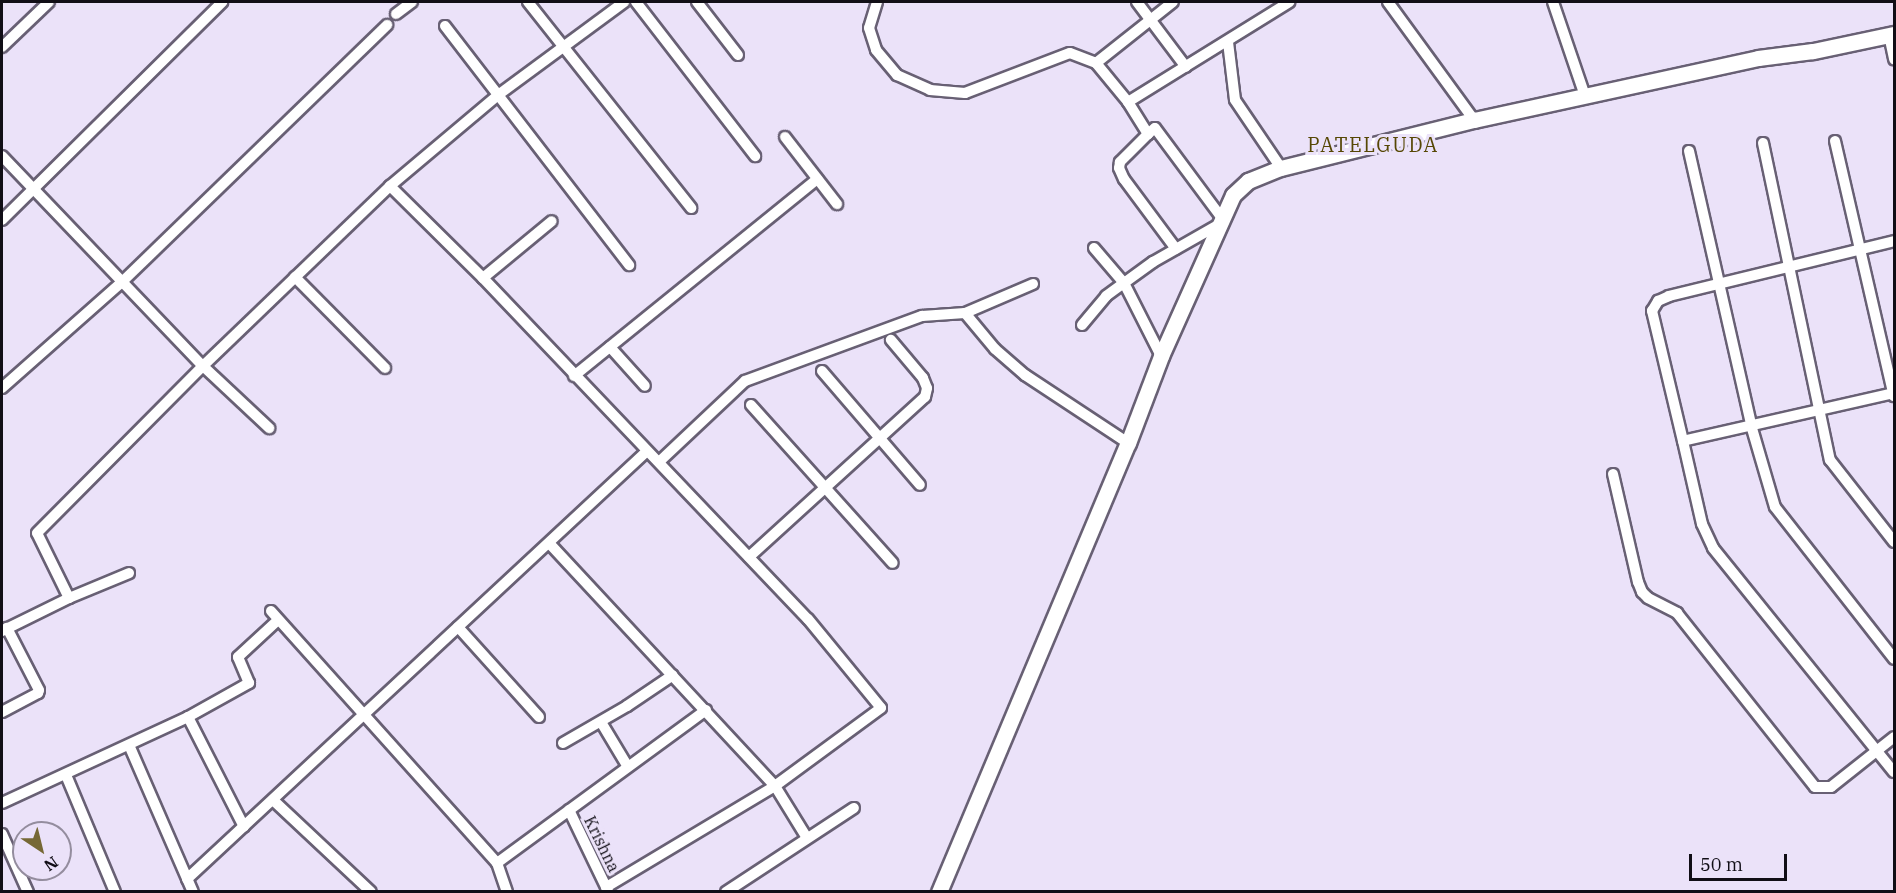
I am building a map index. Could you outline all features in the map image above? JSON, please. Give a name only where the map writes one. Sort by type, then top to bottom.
[{"type":"street","points":[[2,48],[37,6],[49,2]]},
{"type":"street","points":[[2,220],[222,2]]},
{"type":"street","points":[[396,14],[412,2]]},
{"type":"street","points":[[528,2],[691,208]]},
{"type":"street","points":[[69,598],[37,533],[203,366],[390,186],[498,95],[624,2]]},
{"type":"street","points":[[636,2],[755,156]]},
{"type":"street","points":[[697,2],[738,55]]},
{"type":"street","points":[[877,2],[869,28],[876,50],[897,75],[930,90],[965,93],[1070,53],[1096,63],[1128,102],[1148,134]]},
{"type":"street","points":[[1137,2],[1186,67]]},
{"type":"street","points":[[1096,63],[1173,2]]},
{"type":"street","points":[[1128,102],[1289,2]]},
{"type":"street","points":[[1388,2],[1474,120]]},
{"type":"street","points":[[1552,2],[1585,96]]},
{"type":"street","points":[[2,388],[123,281],[387,25]]},
{"type":"street","points":[[445,26],[629,265]]},
{"type":"street","points":[[939,891],[1128,443],[1161,356],[1220,221],[1233,195],[1248,181],[1281,168],[1474,120],[1758,58],[1812,51],[1892,34],[1894,59]]},
{"type":"street","points":[[1228,42],[1235,100],[1281,168]]},
{"type":"street","points":[[1176,249],[1130,187],[1119,168],[1120,162],[1155,128],[1220,221]]},
{"type":"street","points":[[785,137],[837,204]]},
{"type":"street","points":[[1683,441],[1894,395],[1835,141]]},
{"type":"street","points":[[1763,143],[1830,460],[1894,542]]},
{"type":"street","points":[[1689,151],[1751,425],[1775,507],[1894,659]]},
{"type":"street","points":[[2,156],[203,366],[269,428]]},
{"type":"street","points":[[574,376],[817,179]]},
{"type":"street","points":[[390,186],[483,278],[646,452],[808,619],[881,708],[776,786],[607,889]]},
{"type":"street","points":[[483,278],[552,221]]},
{"type":"street","points":[[1082,325],[1107,296],[1124,283],[1220,221]]},
{"type":"street","points":[[1894,241],[1669,296],[1658,301],[1652,311],[1702,524],[1713,548],[1894,772]]},
{"type":"street","points":[[1094,248],[1124,283],[1161,356]]},
{"type":"street","points":[[295,277],[385,368]]},
{"type":"street","points":[[658,462],[745,381],[922,316],[965,313],[1033,284]]},
{"type":"street","points":[[965,313],[995,349],[1025,375],[1128,443]]},
{"type":"street","points":[[749,557],[925,397],[927,388],[923,378],[891,340]]},
{"type":"street","points":[[610,346],[645,386]]},
{"type":"street","points":[[822,372],[920,485]]},
{"type":"street","points":[[751,405],[893,563]]},
{"type":"street","points":[[187,879],[646,452]]},
{"type":"street","points":[[1613,474],[1642,592],[1677,613],[1815,787],[1831,787],[1894,737]]},
{"type":"street","points":[[549,543],[776,786],[807,838]]},
{"type":"street","points":[[2,712],[38,693],[39,690],[4,629],[129,573]]},
{"type":"street","points":[[2,803],[188,717],[249,683],[238,657],[274,616],[498,862],[507,891]]},
{"type":"street","points":[[458,627],[538,717]]},
{"type":"street","points":[[563,743],[601,722],[673,675]]},
{"type":"street","points":[[498,862],[706,710]]},
{"type":"street","points":[[188,717],[244,827]]},
{"type":"street","points":[[601,722],[628,767]]},
{"type":"street","points":[[129,745],[193,891]]},
{"type":"street","points":[[66,775],[115,891]]},
{"type":"street","points":[[273,800],[371,891]]},
{"type":"street","points":[[726,891],[854,808]]},
{"type":"street","name":"Krishna","points":[[568,810],[607,889]]},
{"type":"street","points":[[2,834],[5,855],[28,891]]},
{"type":"district","name":"PATELGUDA","points":[[1373,144]]}]
